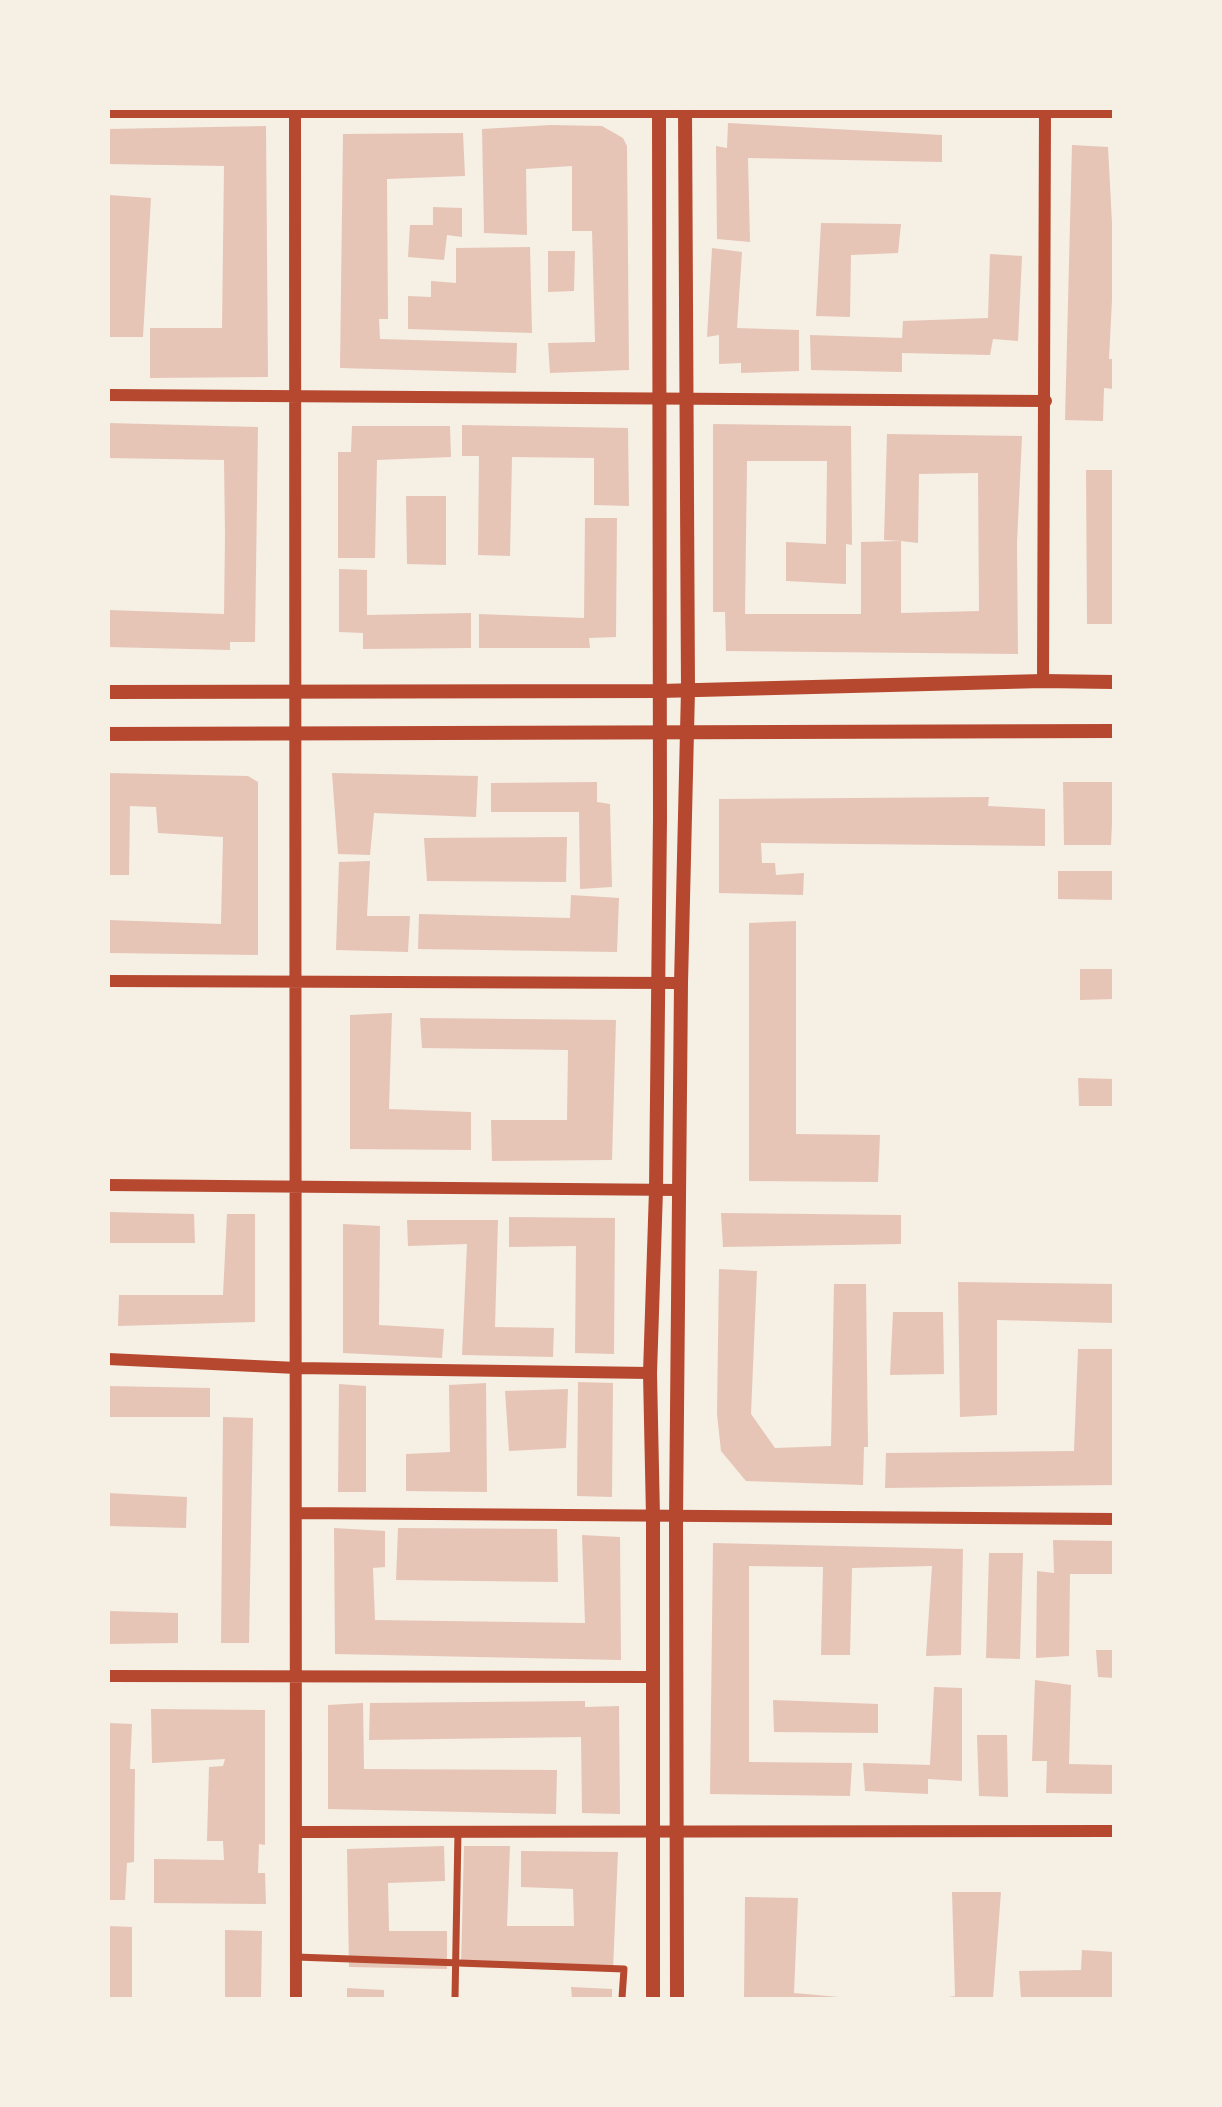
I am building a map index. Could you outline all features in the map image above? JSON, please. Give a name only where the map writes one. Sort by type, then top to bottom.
[{"type":"main road","points":[[653,1998],[653,1517],[650,1373],[656,1190],[658,982],[659,110]]},
{"type":"main road","points":[[677,1998],[679,1831],[676,1518],[681,983],[688,690],[685,110]]},
{"type":"main road","points":[[108,692],[660,691],[1043,681],[1114,682]]},
{"type":"main road","points":[[108,734],[687,735],[1114,731]]},
{"type":"street","points":[[295,110],[296,1998]]},
{"type":"street","points":[[108,113],[295,110],[1114,112]]},
{"type":"street","points":[[1043,681],[1045,112]]},
{"type":"street","points":[[108,395],[1046,401]]},
{"type":"street","points":[[108,981],[681,983]]},
{"type":"street","points":[[108,1185],[680,1190]]},
{"type":"street","points":[[108,1359],[296,1368],[650,1373]]},
{"type":"street","points":[[296,1513],[676,1518],[1114,1519]]},
{"type":"street","points":[[108,1676],[652,1677]]},
{"type":"street","points":[[455,1998],[458,1831]]},
{"type":"street","points":[[296,1832],[1114,1831]]},
{"type":"street","points":[[296,1957],[624,1969],[622,1998]]},
{"type":"building","points":[[728,123],[942,135],[942,162],[748,158],[750,242],[717,239],[716,146],[727,148]]},
{"type":"building","points":[[551,125],[602,126],[623,138],[627,146],[629,370],[550,373],[548,343],[595,342],[592,231],[572,231],[572,166],[526,169],[527,235],[484,233],[482,129]]},
{"type":"building","points":[[266,126],[268,377],[150,378],[150,328],[222,328],[224,166],[108,164],[108,129]]},
{"type":"building","points":[[463,133],[465,176],[387,179],[388,319],[379,319],[380,339],[517,343],[516,373],[340,368],[343,134]]},
{"type":"building","points":[[1072,145],[1108,147],[1114,261],[1109,359],[1114,359],[1114,389],[1104,388],[1103,421],[1065,420]]},
{"type":"building","points":[[109,195],[151,198],[143,337],[108,337]]},
{"type":"building","points":[[433,207],[462,208],[462,237],[447,235],[444,260],[408,257],[410,225],[433,225]]},
{"type":"building","points":[[821,223],[901,224],[898,253],[851,255],[850,317],[816,316]]},
{"type":"building","points":[[530,247],[532,333],[408,329],[408,296],[431,297],[431,281],[456,283],[456,248]]},
{"type":"building","points":[[712,248],[742,252],[737,328],[799,330],[799,371],[741,373],[741,363],[719,364],[719,335],[707,337]]},
{"type":"building","points":[[548,251],[575,251],[574,291],[548,292]]},
{"type":"building","points":[[990,254],[1022,256],[1018,341],[993,339],[990,355],[902,353],[902,372],[811,370],[810,335],[902,338],[903,321],[988,318]]},
{"type":"building","points":[[108,423],[258,427],[255,642],[230,642],[230,650],[108,647],[108,610],[224,614],[225,535],[224,460],[108,458]]},
{"type":"building","points":[[713,424],[851,426],[852,545],[846,544],[846,584],[786,581],[786,542],[826,544],[827,461],[747,461],[745,614],[861,614],[861,542],[901,541],[884,540],[887,434],[1022,436],[1017,543],[1018,654],[726,651],[725,612],[713,612]],"holes":[[[978,473],[979,611],[901,613],[901,541],[918,543],[919,474]]]},
{"type":"building","points":[[462,425],[628,428],[629,506],[594,505],[594,458],[512,457],[510,556],[478,555],[479,456],[462,456]]},
{"type":"building","points":[[352,426],[450,426],[451,457],[377,460],[375,558],[338,558],[338,452],[351,452]]},
{"type":"building","points":[[1086,470],[1114,470],[1114,624],[1087,624]]},
{"type":"building","points":[[406,496],[446,496],[446,565],[407,564]]},
{"type":"building","points":[[585,518],[617,518],[616,637],[589,638],[590,648],[479,648],[479,614],[584,618]]},
{"type":"building","points":[[339,569],[367,570],[367,615],[471,613],[471,648],[363,649],[363,633],[339,632]]},
{"type":"building","points":[[108,773],[248,776],[258,782],[258,955],[108,953],[108,920],[221,924],[223,837],[158,833],[156,807],[130,806],[129,875],[108,875]]},
{"type":"building","points":[[332,773],[478,776],[476,817],[374,813],[370,855],[338,854]]},
{"type":"building","points":[[597,782],[597,802],[610,804],[612,887],[580,889],[579,812],[491,812],[491,783]]},
{"type":"building","points":[[1063,782],[1114,782],[1111,845],[1064,845]]},
{"type":"building","points":[[989,797],[988,806],[1045,809],[1045,846],[761,843],[762,863],[775,863],[776,875],[804,873],[803,895],[719,893],[719,799]]},
{"type":"building","points":[[567,837],[566,882],[427,881],[424,838]]},
{"type":"building","points":[[370,861],[367,916],[410,916],[408,952],[336,950],[339,862]]},
{"type":"building","points":[[1058,871],[1114,871],[1114,900],[1058,899]]},
{"type":"building","points":[[571,895],[619,898],[617,952],[418,949],[419,914],[570,918]]},
{"type":"building","points":[[796,921],[796,1134],[880,1135],[878,1182],[749,1181],[749,923]]},
{"type":"building","points":[[1080,969],[1114,969],[1114,999],[1080,1000]]},
{"type":"building","points":[[392,1013],[389,1109],[471,1112],[471,1150],[350,1149],[350,1015]]},
{"type":"building","points":[[420,1018],[616,1020],[612,1160],[492,1161],[491,1120],[567,1120],[568,1050],[422,1048]]},
{"type":"building","points":[[1078,1078],[1114,1079],[1114,1106],[1079,1106]]},
{"type":"building","points":[[108,1212],[194,1214],[195,1243],[108,1243]]},
{"type":"building","points":[[721,1213],[901,1215],[901,1244],[723,1247]]},
{"type":"building","points":[[227,1214],[255,1214],[255,1322],[118,1326],[119,1295],[223,1295]]},
{"type":"building","points":[[509,1217],[615,1218],[614,1354],[575,1353],[576,1246],[509,1247]]},
{"type":"building","points":[[407,1220],[498,1220],[495,1327],[554,1328],[553,1357],[462,1355],[467,1244],[408,1246]]},
{"type":"building","points":[[343,1224],[380,1226],[379,1325],[444,1329],[442,1358],[343,1353]]},
{"type":"building","points":[[719,1269],[757,1271],[751,1414],[775,1448],[831,1446],[834,1284],[866,1284],[868,1447],[864,1447],[863,1485],[746,1481],[721,1451],[717,1414]]},
{"type":"building","points":[[958,1282],[1114,1284],[1114,1323],[997,1320],[997,1415],[960,1417]]},
{"type":"building","points":[[893,1312],[943,1312],[944,1374],[890,1375]]},
{"type":"building","points":[[1078,1349],[1114,1349],[1112,1485],[885,1488],[886,1453],[1074,1451]]},
{"type":"building","points":[[578,1382],[613,1383],[612,1497],[577,1496]]},
{"type":"building","points":[[486,1383],[487,1492],[406,1491],[406,1454],[450,1452],[449,1385]]},
{"type":"building","points":[[339,1384],[366,1386],[366,1492],[338,1492]]},
{"type":"building","points":[[108,1386],[210,1388],[210,1417],[108,1417]]},
{"type":"building","points":[[568,1389],[566,1448],[509,1451],[505,1391]]},
{"type":"building","points":[[223,1417],[253,1418],[249,1643],[221,1643]]},
{"type":"building","points":[[108,1493],[187,1497],[186,1528],[108,1526]]},
{"type":"building","points":[[334,1528],[385,1531],[385,1567],[373,1568],[375,1620],[585,1623],[582,1535],[620,1537],[621,1660],[335,1654]]},
{"type":"building","points":[[398,1528],[557,1529],[558,1582],[396,1580]]},
{"type":"building","points":[[1053,1540],[1114,1541],[1114,1574],[1070,1574],[1069,1656],[1036,1658],[1037,1571],[1054,1573]]},
{"type":"building","points":[[713,1543],[963,1549],[961,1655],[926,1656],[932,1566],[852,1568],[850,1655],[821,1655],[823,1567],[749,1566],[749,1762],[852,1763],[850,1796],[710,1794]]},
{"type":"building","points":[[989,1553],[1023,1553],[1020,1659],[986,1658]]},
{"type":"building","points":[[108,1611],[178,1613],[178,1643],[108,1644]]},
{"type":"building","points":[[1096,1650],[1114,1650],[1114,1678],[1098,1677]]},
{"type":"building","points":[[1035,1680],[1071,1685],[1069,1764],[1114,1765],[1114,1794],[1046,1793],[1047,1761],[1032,1761]]},
{"type":"building","points":[[934,1687],[962,1688],[962,1781],[928,1779],[928,1794],[865,1791],[863,1763],[930,1765]]},
{"type":"building","points":[[773,1700],[878,1704],[878,1733],[774,1732]]},
{"type":"building","points":[[585,1701],[585,1707],[619,1706],[620,1814],[582,1813],[581,1737],[369,1740],[370,1703]]},
{"type":"building","points":[[363,1703],[364,1769],[557,1770],[556,1814],[328,1809],[328,1705]]},
{"type":"building","points":[[151,1709],[265,1710],[265,1845],[259,1844],[258,1873],[265,1873],[266,1904],[154,1903],[154,1859],[224,1860],[223,1841],[207,1841],[209,1767],[223,1766],[225,1759],[152,1763]]},
{"type":"building","points":[[108,1723],[132,1724],[130,1769],[135,1769],[134,1862],[127,1863],[125,1900],[108,1900]]},
{"type":"building","points":[[977,1735],[1007,1735],[1008,1797],[979,1796]]},
{"type":"building","points":[[444,1846],[445,1881],[388,1883],[389,1931],[447,1931],[447,1969],[349,1967],[347,1849]]},
{"type":"building","points":[[464,1846],[510,1846],[507,1926],[574,1926],[573,1889],[521,1887],[521,1851],[618,1852],[613,1970],[461,1967]]},
{"type":"building","points":[[952,1892],[1001,1892],[993,1998],[941,1998],[955,1996]]},
{"type":"building","points":[[745,1897],[798,1898],[794,1993],[850,1998],[744,1998]]},
{"type":"building","points":[[108,1926],[132,1927],[132,1998],[108,1998]]},
{"type":"building","points":[[225,1930],[262,1931],[261,1998],[225,1998]]},
{"type":"building","points":[[1082,1950],[1114,1952],[1114,1998],[1021,1998],[1019,1971],[1081,1970]]},
{"type":"building","points":[[571,1987],[612,1989],[612,1998],[572,1998]]},
{"type":"building","points":[[347,1988],[384,1990],[384,1998],[347,1998]]}]
